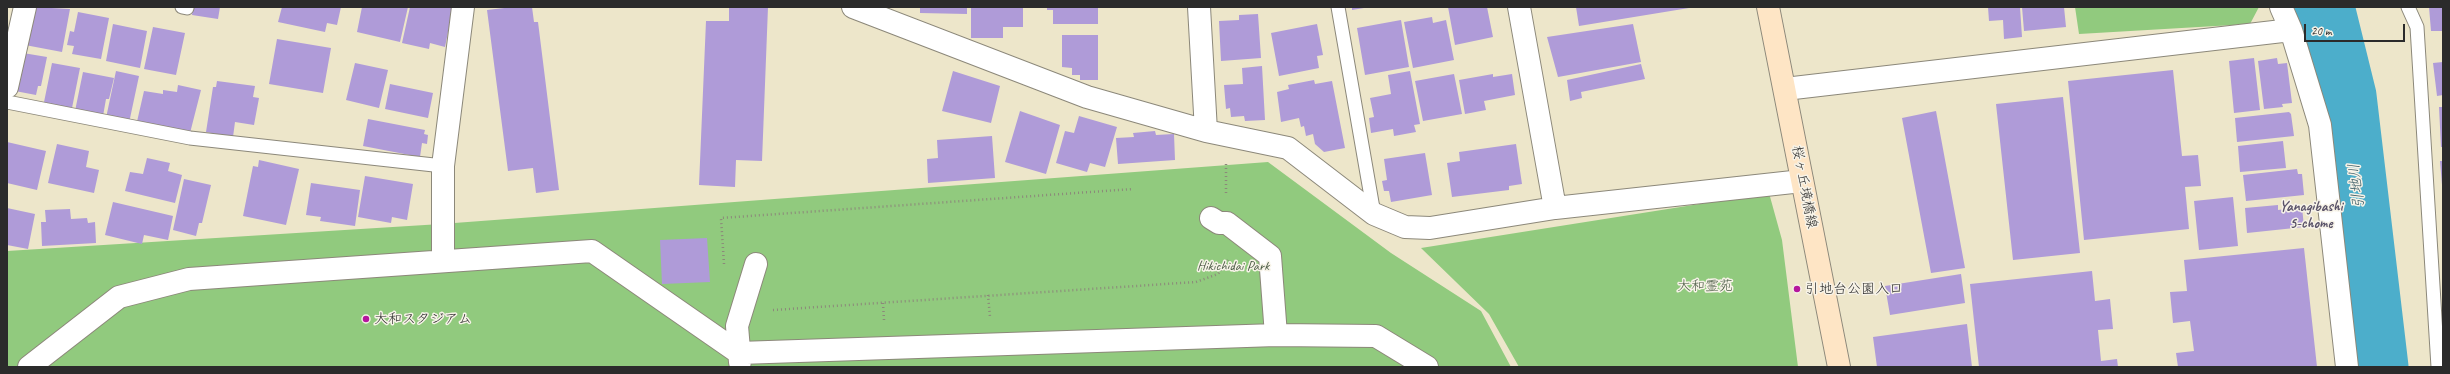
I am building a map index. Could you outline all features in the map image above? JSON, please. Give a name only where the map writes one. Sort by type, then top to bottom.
[{"type":"street","points":[[7,87],[25,7]]},
{"type":"street","points":[[443,260],[441,214],[443,166],[463,7]]},
{"type":"street","points":[[853,7],[1088,97],[1215,132],[1288,148],[1374,214],[1405,227],[1430,228],[1555,208],[1802,181]]},
{"type":"street","points":[[1199,7],[1215,132]]},
{"type":"street","points":[[1519,7],[1555,208]]},
{"type":"street","name":"桜ヶ丘境橋線","points":[[1768,7],[1839,367]]},
{"type":"street","points":[[2281,7],[2291,30],[2320,126],[2347,367]]},
{"type":"street","points":[[1784,89],[2291,30]]},
{"type":"street","points":[[1219,221],[1270,256],[1276,335]]},
{"type":"street","points":[[29,367],[119,296],[189,279],[443,260],[592,252],[740,360],[1276,335],[1376,336],[1427,367]]},
{"type":"street","points":[[740,360],[737,326],[756,264]]},
{"type":"lane","points":[[1338,7],[1374,214]]},
{"type":"lane","points":[[2408,7],[2417,27],[2438,367]]},
{"type":"lane","points":[[7,102],[190,138],[443,166]]},
{"type":"path","points":[[742,312],[1196,282],[1218,274],[1229,262],[1219,221],[1215,132]]},
{"type":"path","points":[[724,265],[721,218],[1133,189]]},
{"type":"green space","points":[[2075,7],[2259,7],[2250,24],[2079,34]]},
{"type":"green space","name":"Hikichidai Park","points":[[1268,162],[1391,253],[1481,311],[1511,367],[7,367],[7,251],[441,224]]},
{"type":"green space","name":"大和霊苑","points":[[1769,193],[1782,240],[1798,367],[1519,367],[1489,314],[1421,248]]},
{"type":"building","points":[[33,7],[70,9],[62,52],[25,45]]},
{"type":"building","points":[[193,7],[220,7],[218,19],[192,15]]},
{"type":"building","points":[[282,7],[341,7],[337,25],[327,23],[325,32],[278,22]]},
{"type":"building","points":[[362,7],[408,7],[400,42],[357,32]]},
{"type":"building","points":[[410,7],[453,7],[445,47],[430,43],[429,49],[402,43]]},
{"type":"building","points":[[513,7],[532,7],[534,22],[538,22],[559,190],[536,193],[533,168],[508,171],[487,10]]},
{"type":"building","points":[[729,7],[768,7],[762,161],[736,160],[735,187],[699,185],[706,21],[729,21]]},
{"type":"building","points":[[920,7],[967,7],[967,14],[920,13]]},
{"type":"building","points":[[971,7],[1023,7],[1023,27],[1003,27],[1003,38],[971,38]]},
{"type":"building","points":[[1047,7],[1098,7],[1098,24],[1053,24],[1053,10],[1047,10]]},
{"type":"building","points":[[1352,7],[1364,7],[1364,8],[1352,10]]},
{"type":"building","points":[[1448,7],[1487,7],[1493,37],[1455,45]]},
{"type":"building","points":[[1576,7],[1689,7],[1689,8],[1579,26]]},
{"type":"building","points":[[1988,7],[2020,7],[2022,37],[2004,39],[2003,20],[1989,21]]},
{"type":"building","points":[[2022,7],[2064,7],[2066,27],[2024,31]]},
{"type":"building","points":[[2429,7],[2443,7],[2443,31],[2431,31]]},
{"type":"building","points":[[78,12],[109,18],[101,59],[72,54],[74,46],[67,45],[70,31],[74,32]]},
{"type":"building","points":[[1258,14],[1261,58],[1221,61],[1219,21],[1239,20],[1239,15]]},
{"type":"building","points":[[1432,17],[1433,23],[1446,20],[1454,60],[1413,68],[1404,22]]},
{"type":"building","points":[[1401,20],[1409,67],[1365,75],[1357,28]]},
{"type":"building","points":[[113,24],[147,31],[140,68],[106,61]]},
{"type":"building","points":[[1317,24],[1323,55],[1317,56],[1319,68],[1279,76],[1271,33]]},
{"type":"building","points":[[1633,24],[1641,62],[1558,77],[1547,37]]},
{"type":"building","points":[[153,27],[185,33],[176,75],[144,69]]},
{"type":"building","points":[[1062,35],[1098,35],[1098,80],[1080,80],[1080,75],[1072,75],[1072,68],[1062,67]]},
{"type":"building","points":[[277,39],[331,48],[323,93],[269,84]]},
{"type":"building","points":[[23,53],[47,57],[41,86],[38,86],[36,95],[15,91]]},
{"type":"building","points":[[2254,58],[2260,110],[2234,113],[2229,61]]},
{"type":"building","points":[[2277,58],[2278,64],[2287,63],[2292,103],[2282,104],[2283,107],[2264,109],[2258,61]]},
{"type":"building","points":[[2443,62],[2443,95],[2437,96],[2433,63]]},
{"type":"building","points":[[52,63],[80,68],[71,113],[43,107]]},
{"type":"building","points":[[355,63],[388,70],[379,108],[346,100]]},
{"type":"building","points":[[1641,64],[1645,79],[1581,92],[1582,98],[1570,101],[1567,80]]},
{"type":"building","points":[[1262,66],[1265,120],[1245,121],[1244,116],[1231,117],[1230,108],[1226,109],[1224,85],[1243,84],[1242,68]]},
{"type":"building","points":[[2173,70],[2182,156],[2198,155],[2201,186],[2185,187],[2189,229],[2084,240],[2068,81]]},
{"type":"building","points":[[116,71],[139,76],[129,123],[106,118]]},
{"type":"building","points":[[953,71],[1000,86],[991,123],[942,111]]},
{"type":"building","points":[[1410,71],[1420,124],[1414,125],[1416,132],[1394,136],[1393,129],[1371,133],[1369,118],[1374,117],[1370,98],[1391,94],[1388,75]]},
{"type":"building","points":[[83,72],[114,78],[109,99],[106,99],[103,116],[75,111]]},
{"type":"building","points":[[1454,74],[1462,114],[1423,121],[1415,81]]},
{"type":"building","points":[[1493,74],[1493,77],[1512,74],[1515,95],[1484,101],[1486,110],[1465,114],[1459,80]]},
{"type":"building","points":[[1314,80],[1315,84],[1332,81],[1345,148],[1324,152],[1315,144],[1313,134],[1306,136],[1304,126],[1301,127],[1299,118],[1281,122],[1277,92],[1289,89],[1288,85]]},
{"type":"building","points":[[217,81],[255,86],[253,97],[259,98],[254,125],[235,122],[233,137],[206,132],[213,87],[216,87]]},
{"type":"building","points":[[390,84],[433,93],[428,118],[385,109]]},
{"type":"building","points":[[178,85],[201,90],[189,137],[136,126],[144,91],[163,94],[163,90],[177,92]]},
{"type":"building","points":[[2063,97],[2080,253],[2013,260],[1996,104]]},
{"type":"building","points":[[2439,107],[2443,107],[2443,147],[2441,147]]},
{"type":"building","points":[[1020,111],[1060,125],[1046,174],[1005,162]]},
{"type":"building","points":[[1936,111],[1965,268],[1931,273],[1902,118]]},
{"type":"building","points":[[2289,112],[2291,114],[2294,136],[2237,142],[2235,118]]},
{"type":"building","points":[[1079,116],[1117,127],[1105,167],[1090,163],[1087,172],[1056,163],[1065,131],[1074,133]]},
{"type":"building","points":[[368,119],[425,130],[424,134],[428,135],[427,144],[422,143],[420,157],[363,146]]},
{"type":"building","points":[[1155,131],[1156,135],[1174,134],[1175,160],[1118,164],[1116,138],[1134,137],[1133,133]]},
{"type":"building","points":[[992,136],[995,178],[928,183],[927,159],[938,158],[937,140]]},
{"type":"building","points":[[2283,141],[2286,168],[2240,172],[2238,146]]},
{"type":"building","points":[[7,142],[46,151],[37,190],[7,183]]},
{"type":"building","points":[[57,144],[89,151],[86,167],[99,170],[94,193],[48,183]]},
{"type":"building","points":[[1516,144],[1522,184],[1509,186],[1509,190],[1452,197],[1447,163],[1460,161],[1459,152]]},
{"type":"building","points":[[1425,153],[1432,195],[1391,202],[1389,191],[1384,191],[1382,181],[1387,180],[1384,159]]},
{"type":"building","points":[[147,158],[170,163],[168,171],[182,175],[175,203],[125,191],[130,172],[143,174]]},
{"type":"building","points":[[259,160],[299,169],[286,225],[243,216],[253,166],[258,167]]},
{"type":"building","points":[[2440,161],[2443,161],[2443,185],[2442,185]]},
{"type":"building","points":[[2297,169],[2298,174],[2302,174],[2304,195],[2246,201],[2243,175]]},
{"type":"building","points":[[365,176],[413,184],[407,220],[392,217],[391,223],[358,217]]},
{"type":"building","points":[[184,179],[211,185],[202,223],[199,223],[196,236],[173,230]]},
{"type":"building","points":[[311,183],[360,190],[355,226],[320,221],[321,217],[306,215]]},
{"type":"building","points":[[2233,197],[2238,246],[2199,250],[2194,201]]},
{"type":"building","points":[[113,202],[173,216],[168,240],[144,235],[142,244],[105,235]]},
{"type":"building","points":[[2278,205],[2278,210],[2302,207],[2304,227],[2247,233],[2245,208]]},
{"type":"building","points":[[7,208],[35,214],[28,249],[7,245]]},
{"type":"building","points":[[70,209],[71,219],[87,218],[88,223],[95,222],[96,243],[42,246],[41,222],[46,222],[45,210]]},
{"type":"building","points":[[707,238],[710,282],[662,284],[660,240]]},
{"type":"building","points":[[2304,248],[2317,367],[2178,367],[2176,353],[2194,351],[2190,321],[2173,323],[2170,292],[2187,291],[2184,260]]},
{"type":"building","points":[[2092,271],[2095,301],[2110,299],[2113,329],[2098,330],[2101,361],[2117,359],[2118,367],[1979,367],[1970,284]]},
{"type":"building","points":[[1961,274],[1965,303],[1890,315],[1885,286]]},
{"type":"building","points":[[1967,324],[1972,367],[1877,367],[1873,337]]},
{"type":"waterway","name":"引地川","points":[[2324,7],[2346,96],[2378,367]]},
{"type":"place","name":"引地台公園入口","points":[[1797,289]]},
{"type":"place","name":"大和スタジアム","points":[[366,319]]},
{"type":"district","name":"Yanagibashi 5-chome","points":[[2311,216]]}]
